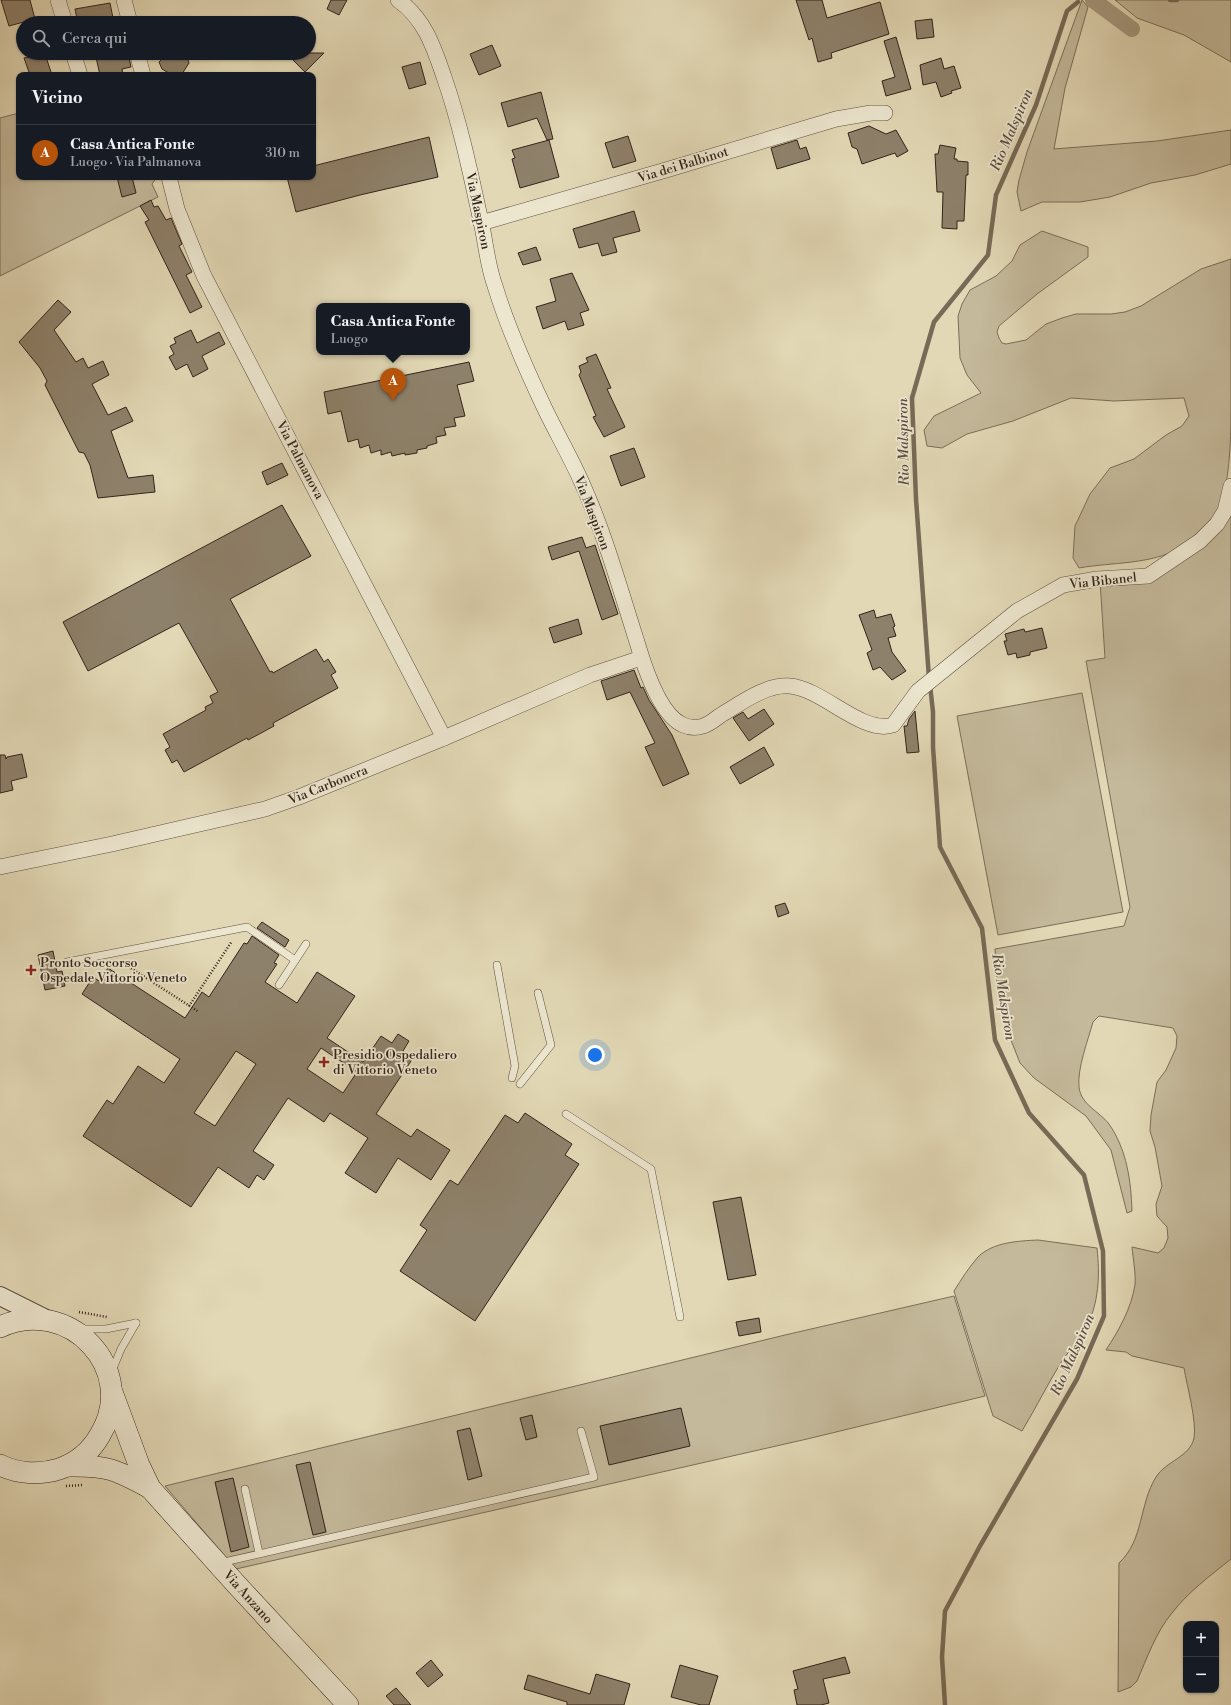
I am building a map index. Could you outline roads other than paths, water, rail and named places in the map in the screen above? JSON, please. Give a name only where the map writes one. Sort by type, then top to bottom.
[{"type":"main road","name":"Via Anzano","points":[[0,1328],[10,1322],[29,1319],[48,1320],[72,1329],[89,1342],[101,1358],[139,1465],[150,1488],[348,1705]]},
{"type":"main road","points":[[0,1465],[17,1471],[34,1473],[51,1472],[65,1476],[95,1444],[102,1433],[110,1410],[110,1385]]},
{"type":"main road","name":"Via Anzano","points":[[65,1476],[92,1465],[122,1472],[150,1488]]},
{"type":"street","points":[[58,0],[62,16]]},
{"type":"street","points":[[124,0],[128,16]]},
{"type":"street","name":"Via Maspiron","points":[[398,0],[419,20],[432,41],[457,113],[494,283],[512,337],[544,407],[582,481],[595,513],[642,658],[664,708],[680,724],[688,727],[696,727],[705,725],[749,698],[773,688],[785,685],[795,686],[815,693],[864,722],[877,726],[889,727],[896,723],[908,702],[918,690],[954,661]]},
{"type":"street","points":[[76,60],[79,72]]},
{"type":"street","points":[[139,60],[142,72]]},
{"type":"street","name":"Via dei Balbinot","points":[[481,224],[836,119],[871,113],[885,113]]},
{"type":"street","name":"Via Palmanova","points":[[170,180],[177,209],[204,276],[444,738]]},
{"type":"street","name":"Via Bibanel","points":[[954,661],[1017,611],[1063,585],[1097,579],[1148,576],[1200,542],[1217,524],[1225,511],[1231,486]]},
{"type":"street","name":"Via Carbonera","points":[[0,867],[112,844],[264,809],[299,797],[444,738],[590,675],[642,658]]},
{"type":"street","points":[[0,1296],[48,1320]]},
{"type":"lane","points":[[67,962],[247,927],[295,960]]},
{"type":"lane","points":[[279,985],[306,944]]},
{"type":"lane","points":[[497,965],[515,1066],[512,1078]]},
{"type":"lane","points":[[520,1084],[551,1044],[538,992]]},
{"type":"lane","points":[[566,1114],[651,1169],[680,1318]]},
{"type":"lane","points":[[72,1329],[106,1329],[136,1323],[121,1349],[110,1385]]},
{"type":"lane","points":[[218,1564],[259,1553],[594,1477],[581,1431]]},
{"type":"lane","points":[[245,1489],[259,1553]]},
{"type":"waterway","points":[[1093,0],[1132,29]]},
{"type":"waterway","name":"Rio Malspiron","points":[[1170,0],[1177,0]]},
{"type":"waterway","name":"Rio Malspiron","points":[[929,678],[916,499],[912,398],[934,322],[988,255],[996,195],[1036,105],[1067,11],[1078,2]]},
{"type":"waterway","name":"Rio Malspiron","points":[[930,685],[933,712],[933,747],[940,847],[982,928],[995,1040],[1029,1113],[1084,1175],[1103,1251],[1104,1316],[1077,1379],[980,1546],[945,1611],[942,1657],[945,1705]]},
{"type":"place","name":"Casa Antica Fonte","points":[[393,401]]},
{"type":"place","name":"Pronto Soccorso Ospedale Vittorio Veneto","points":[[31,970]]},
{"type":"place","name":"Presidio Ospedaliero di Vittorio Veneto","points":[[324,1062]]}]
